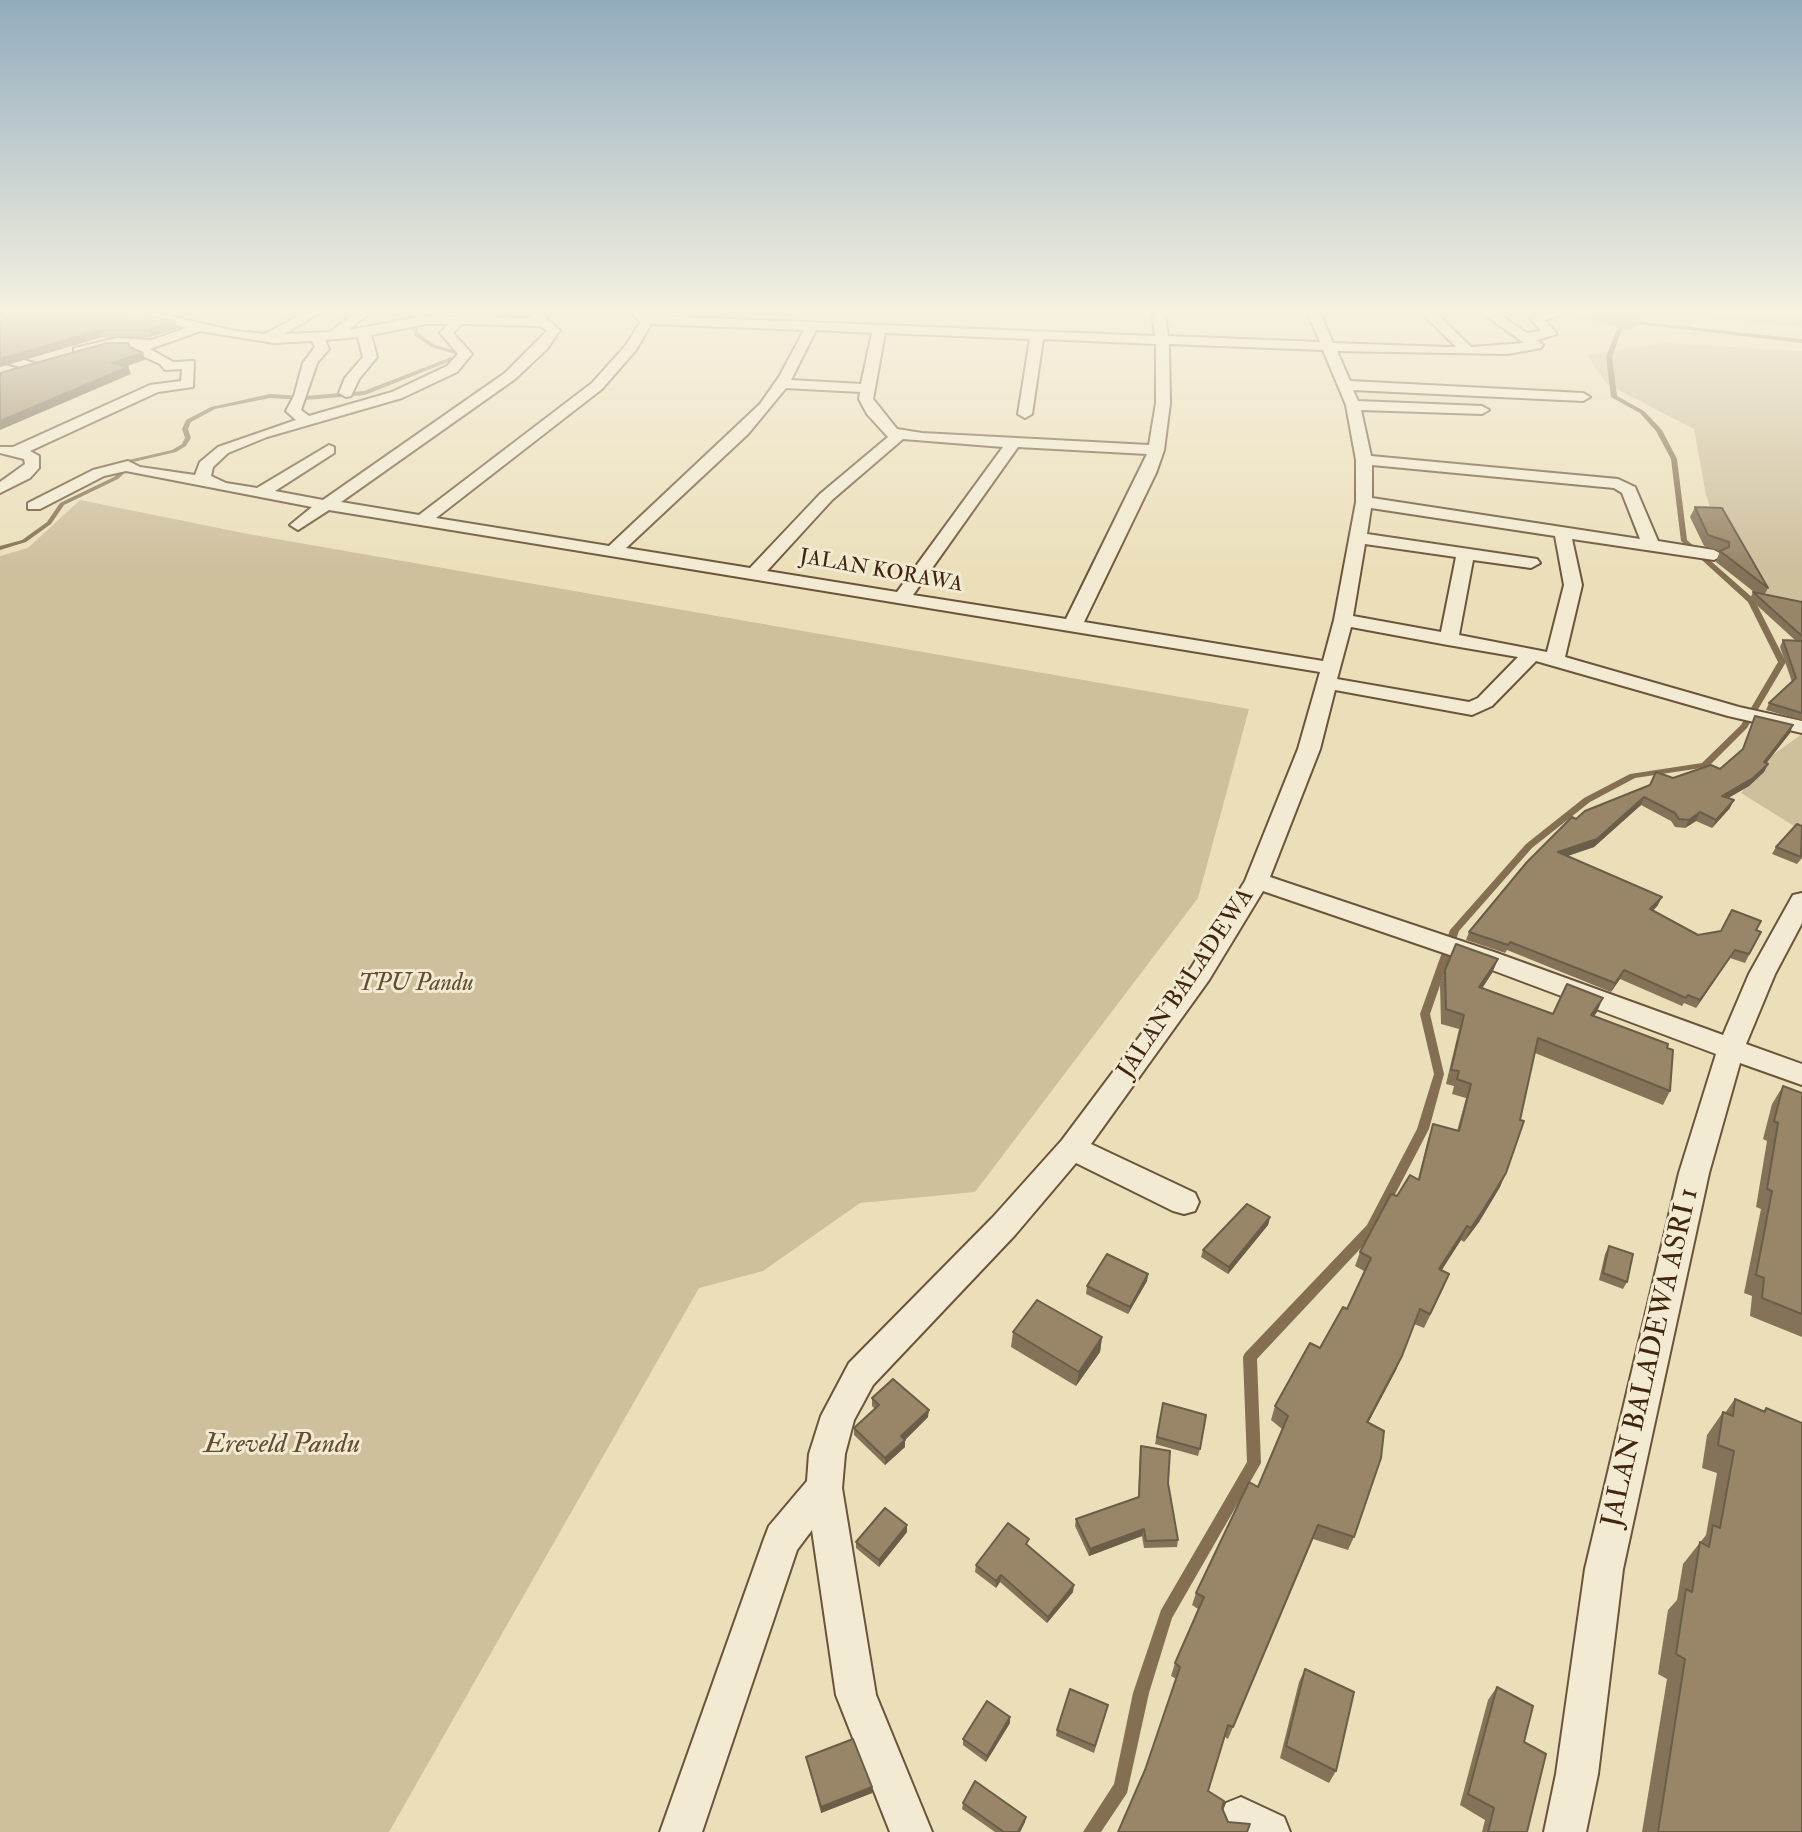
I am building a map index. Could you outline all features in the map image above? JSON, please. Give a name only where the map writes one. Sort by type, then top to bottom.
[{"type":"street","points":[[8,451],[135,396]]},
{"type":"street","points":[[301,396],[293,411],[307,421]]},
{"type":"street","points":[[206,481],[203,476],[204,468],[219,453],[262,434],[392,396]]},
{"type":"street","points":[[298,525],[481,396]]},
{"type":"street","points":[[423,520],[583,396]]},
{"type":"street","points":[[613,551],[743,432],[772,396]]},
{"type":"street","points":[[866,396],[874,414],[886,430],[899,435],[1156,450]]},
{"type":"street","points":[[1025,414],[1028,396]]},
{"type":"street","points":[[1072,627],[1148,473],[1163,422],[1163,396]]},
{"type":"street","name":"JALAN BALADEWA","points":[[911,1832],[856,1695],[824,1488],[827,1454],[838,1416],[860,1374],[1004,1226],[1072,1147],[1200,974],[1257,881],[1309,749],[1343,620],[1364,502],[1364,460],[1350,396]]},
{"type":"street","points":[[1573,396],[1583,397]]},
{"type":"street","points":[[1353,405],[1482,410]]},
{"type":"street","points":[[755,574],[826,497],[899,435]]},
{"type":"street","points":[[901,599],[966,505],[1015,441]]},
{"type":"street","points":[[259,494],[329,450]]},
{"type":"street","points":[[0,488],[24,475],[33,464],[31,456],[8,451]]},
{"type":"street","points":[[1364,460],[1618,484],[1629,490],[1651,546]]},
{"type":"street","name":"JALAN KORAWA","points":[[34,506],[99,473],[124,467],[206,481],[259,494],[1072,627],[1330,676],[1472,709],[1485,702],[1532,654]]},
{"type":"street","points":[[1364,502],[1714,555]]},
{"type":"street","points":[[1554,660],[1566,621],[1573,584],[1562,531]]},
{"type":"street","points":[[1358,538],[1531,563]]},
{"type":"street","points":[[1448,639],[1458,601],[1465,552]]},
{"type":"street","points":[[1343,620],[1532,654],[1735,712],[1802,727]]},
{"type":"street","points":[[1257,881],[1485,958],[1730,1051],[1802,1075]]},
{"type":"street","name":"JALAN BALADEWA ASRI 1","points":[[1565,1832],[1577,1774],[1604,1569],[1694,1172],[1730,1051],[1762,974],[1802,901]]},
{"type":"street","points":[[1072,1147],[1184,1202]]},
{"type":"street","points":[[681,1832],[782,1539],[824,1488]]},
{"type":"green space","points":[[1631,396],[1802,396],[1802,616],[1768,595],[1723,547],[1706,495],[1694,429]]},
{"type":"green space","name":"TPU Pandu","points":[[80,500],[248,534],[1249,709],[1198,898],[975,1192],[860,1203],[763,1271],[699,1288],[389,1832],[0,1832],[0,556],[28,548]]},
{"type":"green space","points":[[1802,734],[1802,831],[1741,793],[1770,757]]},
{"type":"building","points":[[0,396],[58,396],[0,421]]},
{"type":"building","points":[[1695,507],[1722,508],[1768,588],[1720,551],[1729,547],[1729,542],[1708,535]]},
{"type":"building","points":[[1753,592],[1802,602],[1802,636]]},
{"type":"building","points":[[1783,640],[1802,641],[1802,713],[1769,703],[1796,678]]},
{"type":"building","points":[[1755,716],[1793,725],[1764,762],[1768,764],[1753,778],[1722,796],[1734,800],[1716,820],[1700,812],[1689,820],[1679,819],[1675,813],[1644,797],[1597,839],[1558,852],[1662,897],[1650,909],[1698,935],[1721,931],[1732,910],[1761,921],[1756,930],[1761,932],[1749,954],[1735,950],[1700,1000],[1688,995],[1686,998],[1624,970],[1615,983],[1510,942],[1508,945],[1469,932],[1527,862],[1572,817],[1576,819],[1585,811],[1650,785],[1656,772],[1673,778],[1711,765],[1720,769],[1743,749]]},
{"type":"building","points":[[1797,824],[1802,826],[1801,857],[1776,847]]},
{"type":"building","points":[[1456,944],[1498,959],[1479,987],[1553,1014],[1567,984],[1603,998],[1591,1015],[1668,1044],[1667,1048],[1673,1050],[1670,1091],[1538,1038],[1520,1120],[1524,1121],[1506,1173],[1471,1228],[1467,1226],[1439,1269],[1449,1274],[1430,1314],[1420,1309],[1402,1356],[1367,1422],[1384,1431],[1381,1458],[1354,1537],[1318,1525],[1233,1727],[1228,1725],[1208,1791],[1224,1801],[1222,1808],[1228,1822],[1250,1824],[1247,1832],[1118,1832],[1145,1770],[1180,1667],[1175,1663],[1204,1597],[1196,1593],[1249,1482],[1258,1487],[1288,1416],[1275,1406],[1310,1343],[1320,1348],[1343,1307],[1347,1309],[1371,1258],[1360,1252],[1391,1194],[1397,1196],[1410,1175],[1419,1180],[1433,1124],[1459,1131],[1471,1084],[1457,1079],[1459,1071],[1451,1070],[1464,1015],[1446,1009],[1445,970]]},
{"type":"building","points":[[1783,1086],[1802,1093],[1802,1314],[1762,1298],[1764,1278],[1756,1275],[1772,1191],[1767,1189],[1778,1123],[1774,1121]]},
{"type":"building","points":[[1247,1204],[1270,1217],[1229,1267],[1203,1250]]},
{"type":"building","points":[[1609,1246],[1633,1254],[1627,1282],[1603,1273]]},
{"type":"building","points":[[1107,1254],[1148,1274],[1130,1307],[1087,1286]]},
{"type":"building","points":[[1037,1300],[1102,1337],[1079,1372],[1013,1332]]},
{"type":"building","points":[[893,1379],[929,1410],[901,1436],[905,1440],[885,1458],[854,1428],[879,1405],[872,1398]]},
{"type":"building","points":[[1735,1399],[1765,1412],[1766,1408],[1802,1423],[1802,1832],[1658,1832],[1685,1659],[1676,1654],[1686,1589],[1692,1592],[1700,1542],[1709,1547],[1713,1525],[1720,1528],[1734,1451],[1718,1445],[1723,1412],[1733,1416]]},
{"type":"building","points":[[1163,1403],[1206,1415],[1200,1449],[1157,1437]]},
{"type":"building","points":[[1141,1446],[1170,1451],[1168,1483],[1178,1540],[1146,1541],[1144,1529],[1090,1549],[1076,1519],[1139,1497]]},
{"type":"building","points":[[885,1508],[907,1525],[879,1560],[856,1542]]},
{"type":"building","points":[[1008,1523],[1029,1539],[1026,1544],[1074,1585],[1048,1617],[1001,1575],[996,1581],[976,1565]]},
{"type":"building","points":[[1305,1669],[1354,1692],[1336,1771],[1286,1746]]},
{"type":"building","points":[[1497,1687],[1533,1706],[1524,1742],[1546,1754],[1527,1832],[1488,1832],[1494,1808],[1468,1794]]},
{"type":"building","points":[[1070,1689],[1108,1705],[1095,1746],[1057,1730]]},
{"type":"building","points":[[987,1701],[1010,1717],[987,1756],[963,1739]]},
{"type":"building","points":[[853,1739],[872,1787],[821,1807],[806,1757]]},
{"type":"building","points":[[975,1781],[1026,1817],[1018,1832],[1004,1832],[963,1803]]},
{"type":"waterway","points":[[0,548],[24,541],[49,523],[62,504],[116,478],[124,471],[126,462],[174,451],[184,445],[188,438],[185,429],[188,421],[213,408],[268,396]]},
{"type":"waterway","points":[[279,396],[323,396]]},
{"type":"waterway","points":[[1091,1832],[1121,1787],[1141,1693],[1166,1615],[1254,1463],[1250,1357],[1371,1229],[1423,1129],[1439,1074],[1425,1014],[1455,930],[1529,846],[1587,800],[1633,776],[1705,765],[1744,726],[1782,662],[1751,601],[1684,541],[1674,459],[1659,430],[1642,412],[1614,396]]},
{"type":"park label","name":"Ereveld Pandu","points":[[282,1446]]}]
